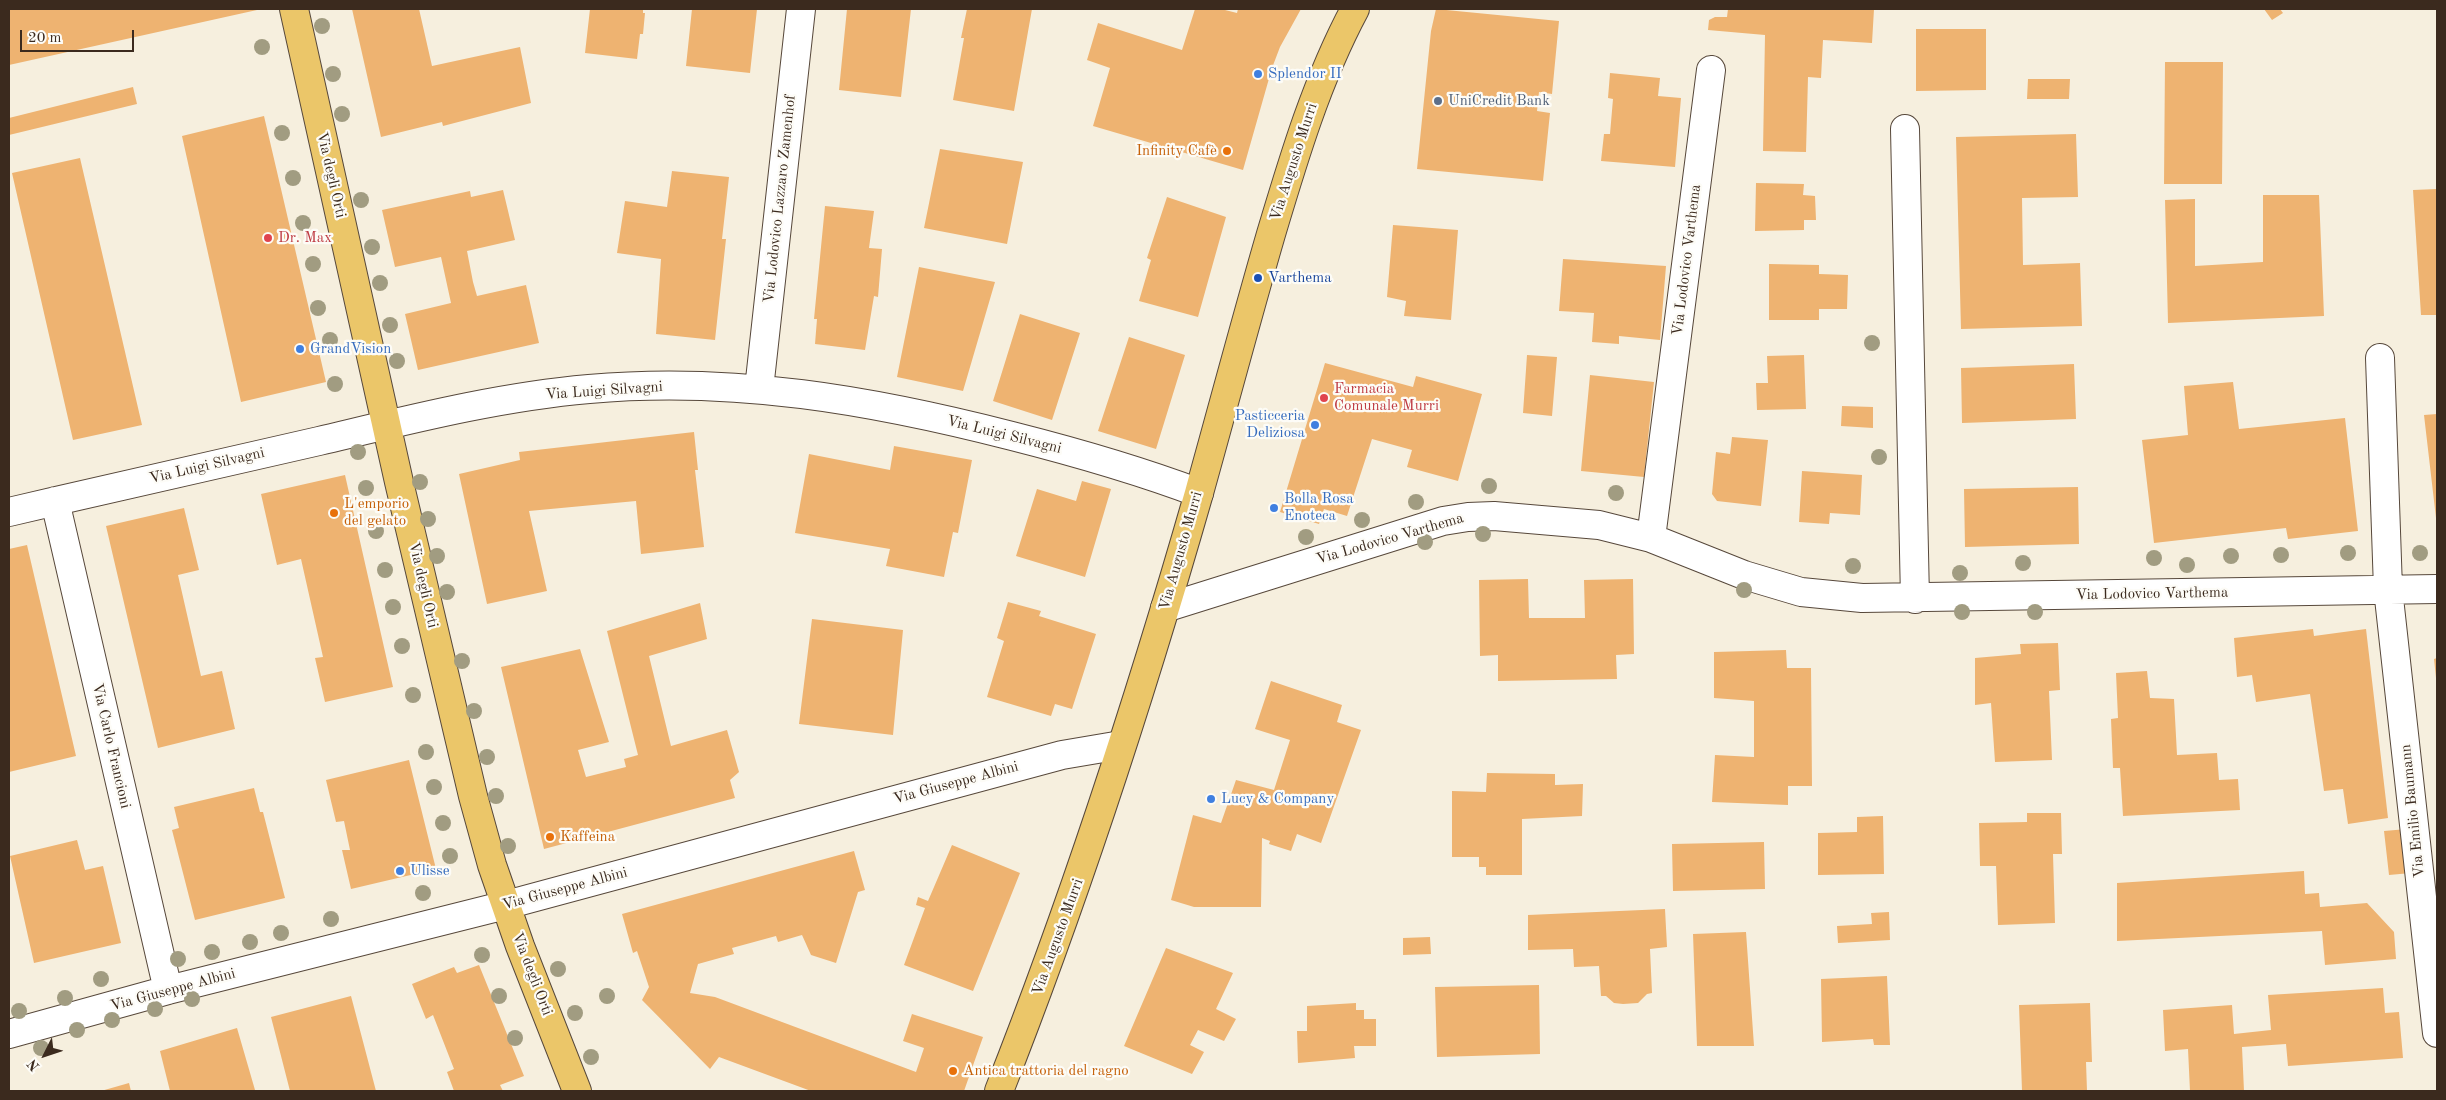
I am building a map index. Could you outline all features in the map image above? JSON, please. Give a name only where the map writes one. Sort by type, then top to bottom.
[{"type":"main road","name":"Via degli Orti","points":[[294,9],[386,424],[471,786],[506,906],[578,1091]]},
{"type":"main road","name":"Via Augusto Murri","points":[[999,1091],[1047,969],[1088,851],[1165,608],[1287,180],[1319,86],[1355,9]]},
{"type":"street","name":"Via Lodovico Lazzaro Zamenhof","points":[[759,389],[801,9]]},
{"type":"street","name":"Via Lodovico Varthema","points":[[1651,538],[1711,70]]},
{"type":"street","points":[[1905,129],[1915,599]]},
{"type":"street","points":[[2380,358],[2388,589]]},
{"type":"street","name":"Via Luigi Silvagni","points":[[9,512],[386,424],[495,401],[590,389],[709,386],[759,389],[853,400],[978,427],[1149,474],[1199,493]]},
{"type":"street","name":"Via Carlo Francioni","points":[[55,501],[168,990]]},
{"type":"street","name":"Via Lodovico Varthema","points":[[1165,608],[1443,521],[1468,517],[1494,516],[1599,525],[1651,538],[1744,575],[1801,592],[1862,598],[1915,599],[2437,589]]},
{"type":"street","name":"Via Emilio Baumann","points":[[2388,589],[2437,1032]]},
{"type":"street","name":"Via Giuseppe Albini","points":[[9,1034],[168,990],[506,906],[1053,757],[1121,745]]},
{"type":"building","points":[[9,9],[257,9],[257,10],[9,65]]},
{"type":"building","points":[[352,9],[419,9],[432,66],[520,47],[531,103],[443,126],[442,122],[381,137]]},
{"type":"building","points":[[590,9],[643,9],[643,13],[645,13],[643,34],[640,34],[637,59],[585,53]]},
{"type":"building","points":[[692,9],[757,9],[750,73],[686,66]]},
{"type":"building","points":[[847,9],[911,9],[901,97],[839,90]]},
{"type":"building","points":[[967,9],[1032,9],[1014,111],[953,100],[964,38],[961,38]]},
{"type":"building","points":[[1195,9],[1221,9],[1237,13],[1238,9],[1301,9],[1280,47],[1272,68],[1243,170],[1093,126],[1110,68],[1087,60],[1098,23],[1182,50]]},
{"type":"building","points":[[1436,9],[1559,21],[1552,94],[1539,92],[1537,111],[1550,113],[1543,181],[1417,169],[1431,31]]},
{"type":"building","points":[[1728,9],[1874,9],[1872,43],[1823,40],[1821,78],[1808,77],[1806,152],[1763,151],[1765,35],[1708,30],[1709,20],[1715,17],[1727,17]]},
{"type":"building","points":[[2264,9],[2280,9],[2283,13],[2272,20]]},
{"type":"building","points":[[1916,29],[1986,29],[1986,90],[1916,91]]},
{"type":"building","points":[[2165,62],[2223,62],[2222,184],[2164,184]]},
{"type":"building","points":[[1610,73],[1660,78],[1658,96],[1681,98],[1675,167],[1601,161],[1604,134],[1610,134],[1613,99],[1608,98]]},
{"type":"building","points":[[2028,79],[2070,79],[2069,99],[2027,99]]},
{"type":"building","points":[[133,87],[137,104],[9,135],[9,118]]},
{"type":"building","points":[[264,116],[326,382],[241,402],[182,136]]},
{"type":"building","points":[[2076,134],[2078,197],[2022,198],[2023,265],[2080,263],[2082,326],[1961,329],[1956,137]]},
{"type":"building","points":[[940,149],[1023,162],[1007,244],[924,228]]},
{"type":"building","points":[[80,158],[142,425],[73,440],[12,173]]},
{"type":"building","points":[[672,171],[729,177],[722,239],[726,239],[715,340],[656,334],[661,259],[617,253],[625,201],[667,207]]},
{"type":"building","points":[[1756,183],[1804,184],[1803,195],[1815,196],[1816,220],[1804,220],[1804,230],[1755,231]]},
{"type":"building","points":[[2437,189],[2437,315],[2421,315],[2413,190]]},
{"type":"building","points":[[503,190],[515,240],[467,251],[473,282],[477,296],[526,285],[539,343],[418,370],[405,314],[451,303],[441,257],[395,267],[382,210],[470,191],[471,197]]},
{"type":"building","points":[[2263,195],[2319,195],[2324,316],[2168,323],[2165,200],[2195,199],[2195,266],[2263,262]]},
{"type":"building","points":[[1167,197],[1226,217],[1198,317],[1139,301],[1151,260],[1147,258]]},
{"type":"building","points":[[825,206],[874,211],[869,248],[882,249],[878,297],[874,296],[865,350],[815,344],[817,319],[814,319]]},
{"type":"building","points":[[1393,225],[1458,230],[1451,320],[1404,316],[1406,301],[1387,297]]},
{"type":"building","points":[[1563,259],[1666,266],[1660,340],[1619,336],[1619,344],[1592,342],[1594,313],[1559,311]]},
{"type":"building","points":[[1769,264],[1819,265],[1819,274],[1848,275],[1847,309],[1819,309],[1819,320],[1769,320]]},
{"type":"building","points":[[919,267],[995,282],[963,391],[897,377]]},
{"type":"building","points":[[1020,314],[1080,333],[1052,420],[993,401]]},
{"type":"building","points":[[1129,337],[1185,355],[1156,449],[1098,431]]},
{"type":"building","points":[[1527,355],[1557,357],[1552,416],[1523,413]]},
{"type":"building","points":[[1804,355],[1806,409],[1757,410],[1756,383],[1768,383],[1767,356]]},
{"type":"building","points":[[1325,363],[1413,387],[1416,376],[1482,394],[1458,481],[1407,467],[1412,450],[1372,439],[1347,516],[1324,509],[1319,524],[1280,512]]},
{"type":"building","points":[[2074,364],[2076,419],[1962,423],[1961,368]]},
{"type":"building","points":[[1590,375],[1654,382],[1644,477],[1581,471]]},
{"type":"building","points":[[2233,382],[2239,429],[2345,418],[2358,531],[2288,539],[2286,528],[2154,543],[2142,440],[2188,435],[2184,386]]},
{"type":"building","points":[[1842,406],[1873,407],[1873,428],[1841,426]]},
{"type":"building","points":[[2437,414],[2437,518],[2436,518],[2424,415]]},
{"type":"building","points":[[694,432],[698,470],[695,470],[704,547],[641,554],[636,501],[529,511],[547,591],[487,604],[459,474],[520,460],[519,452]]},
{"type":"building","points":[[1732,437],[1768,440],[1761,506],[1717,501],[1712,494],[1716,452],[1730,454]]},
{"type":"building","points":[[894,446],[972,460],[958,533],[953,532],[944,577],[886,566],[890,549],[795,533],[809,454],[890,470]]},
{"type":"building","points":[[1802,471],[1862,475],[1860,515],[1830,513],[1829,524],[1799,522]]},
{"type":"building","points":[[345,475],[393,687],[325,702],[315,658],[323,657],[301,559],[277,565],[261,494]]},
{"type":"building","points":[[1082,481],[1111,489],[1085,577],[1016,556],[1037,489],[1076,501]]},
{"type":"building","points":[[2078,487],[2079,544],[1965,547],[1964,489]]},
{"type":"building","points":[[184,508],[199,570],[178,575],[201,676],[222,671],[235,729],[158,748],[106,526]]},
{"type":"building","points":[[27,545],[76,756],[9,772],[9,549]]},
{"type":"building","points":[[1528,579],[1529,618],[1585,618],[1584,580],[1633,579],[1634,654],[1616,655],[1617,679],[1498,681],[1498,655],[1480,656],[1479,580]]},
{"type":"building","points":[[1008,602],[1041,611],[1039,616],[1096,634],[1072,709],[1055,704],[1051,716],[987,697],[1004,641],[997,638]]},
{"type":"building","points":[[700,603],[707,639],[649,656],[671,746],[727,730],[739,772],[730,780],[735,798],[544,849],[501,667],[580,649],[609,742],[578,750],[586,777],[626,767],[624,759],[638,755],[607,631]]},
{"type":"building","points":[[812,619],[903,630],[893,735],[799,724]]},
{"type":"building","points":[[2313,629],[2314,636],[2366,629],[2388,818],[2348,824],[2343,789],[2324,791],[2310,694],[2256,702],[2252,675],[2237,677],[2234,638]]},
{"type":"building","points":[[2058,643],[2060,690],[2049,691],[2052,760],[1995,762],[1991,703],[1975,705],[1975,658],[2021,654],[2020,644]]},
{"type":"building","points":[[1786,650],[1787,668],[1811,668],[1812,786],[1788,786],[1788,805],[1712,802],[1715,755],[1754,757],[1754,701],[1714,698],[1714,652]]},
{"type":"building","points":[[2437,658],[2437,678],[2436,678],[2434,659]]},
{"type":"building","points":[[2147,671],[2150,698],[2174,699],[2177,755],[2217,753],[2219,780],[2238,779],[2240,810],[2123,816],[2120,768],[2113,768],[2111,719],[2118,718],[2116,673]]},
{"type":"building","points":[[1271,681],[1342,705],[1337,722],[1361,730],[1321,843],[1297,834],[1291,851],[1269,844],[1270,841],[1262,838],[1261,907],[1194,907],[1171,900],[1193,815],[1221,823],[1236,780],[1274,790],[1290,740],[1255,729]]},
{"type":"building","points":[[409,760],[436,869],[351,889],[342,850],[350,850],[344,821],[336,822],[326,780]]},
{"type":"building","points":[[1487,773],[1555,774],[1555,785],[1583,784],[1582,816],[1522,819],[1522,875],[1486,875],[1486,867],[1479,867],[1479,857],[1452,857],[1452,791],[1486,792]]},
{"type":"building","points":[[254,788],[260,812],[263,812],[285,898],[195,920],[172,830],[179,828],[174,807]]},
{"type":"building","points":[[2027,813],[2061,813],[2062,854],[2053,854],[2055,923],[1998,925],[1996,866],[1980,866],[1979,823],[2027,822]]},
{"type":"building","points":[[1883,816],[1884,874],[1818,875],[1818,833],[1857,832],[1857,817]]},
{"type":"building","points":[[2407,829],[2411,873],[2389,875],[2384,831]]},
{"type":"building","points":[[77,840],[85,870],[103,866],[121,943],[34,963],[10,856]]},
{"type":"building","points":[[1764,842],[1765,889],[1673,891],[1672,844]]},
{"type":"building","points":[[952,845],[1020,873],[973,991],[904,965],[925,908],[916,905],[918,897],[928,901]]},
{"type":"building","points":[[854,851],[865,890],[858,892],[836,963],[811,955],[802,935],[778,942],[776,936],[732,948],[734,954],[698,964],[690,993],[715,997],[916,1072],[924,1048],[903,1041],[912,1014],[983,1037],[964,1091],[811,1091],[719,1057],[710,1069],[642,1000],[649,987],[637,951],[633,953],[622,914]]},
{"type":"building","points":[[2304,871],[2305,894],[2319,893],[2320,907],[2367,903],[2394,932],[2396,959],[2325,965],[2322,931],[2117,941],[2117,883]]},
{"type":"building","points":[[1665,909],[1667,947],[1650,949],[1652,993],[1647,994],[1638,1003],[1614,1003],[1606,996],[1601,996],[1599,966],[1574,967],[1573,949],[1528,950],[1528,915]]},
{"type":"building","points":[[1889,912],[1890,940],[1838,943],[1837,926],[1872,924],[1871,913]]},
{"type":"building","points":[[1746,932],[1754,1046],[1697,1046],[1693,934]]},
{"type":"building","points":[[1430,937],[1431,954],[1403,955],[1403,938]]},
{"type":"building","points":[[1166,948],[1233,973],[1216,1009],[1236,1019],[1224,1041],[1198,1030],[1190,1045],[1204,1052],[1192,1074],[1124,1046]]},
{"type":"building","points":[[479,965],[524,1076],[500,1085],[503,1091],[454,1091],[447,1072],[454,1069],[433,1015],[426,1019],[412,984],[454,967],[457,973]]},
{"type":"building","points":[[1887,976],[1890,1045],[1874,1045],[1873,1039],[1822,1042],[1821,979]]},
{"type":"building","points":[[1539,985],[1540,1054],[1437,1057],[1435,987]]},
{"type":"building","points":[[2383,988],[2385,1013],[2399,1012],[2403,1058],[2288,1066],[2286,1044],[2242,1047],[2244,1091],[2190,1091],[2188,1049],[2165,1051],[2163,1010],[2232,1005],[2234,1034],[2271,1030],[2268,995]]},
{"type":"building","points":[[351,996],[376,1091],[290,1091],[271,1017]]},
{"type":"building","points":[[1356,1003],[1356,1010],[1364,1010],[1364,1019],[1376,1019],[1376,1046],[1354,1046],[1355,1058],[1298,1063],[1297,1031],[1307,1031],[1307,1006]]},
{"type":"building","points":[[2090,1003],[2092,1062],[2086,1062],[2087,1091],[2022,1091],[2019,1005]]},
{"type":"building","points":[[237,1028],[255,1090],[170,1091],[160,1051]]},
{"type":"building","points":[[129,1083],[131,1091],[101,1091]]},
{"type":"place","name":"Splendor II","points":[[1258,74]]},
{"type":"place","name":"UniCredit Bank","points":[[1438,101]]},
{"type":"place","name":"Infinity Cafè","points":[[1227,151]]},
{"type":"place","name":"Dr. Max","points":[[268,238]]},
{"type":"place","name":"Varthema","points":[[1258,278]]},
{"type":"place","name":"GrandVision","points":[[300,349]]},
{"type":"place","name":"Farmacia Comunale Murri","points":[[1324,398]]},
{"type":"place","name":"Pasticceria Deliziosa","points":[[1315,425]]},
{"type":"place","name":"Bolla Rosa Enoteca","points":[[1274,508]]},
{"type":"place","name":"L'emporio del gelato","points":[[334,513]]},
{"type":"place","name":"Lucy & Company","points":[[1211,799]]},
{"type":"place","name":"Kaffeina","points":[[550,837]]},
{"type":"place","name":"Ulisse","points":[[400,871]]},
{"type":"place","name":"Antica trattoria del ragno","points":[[953,1071]]}]
